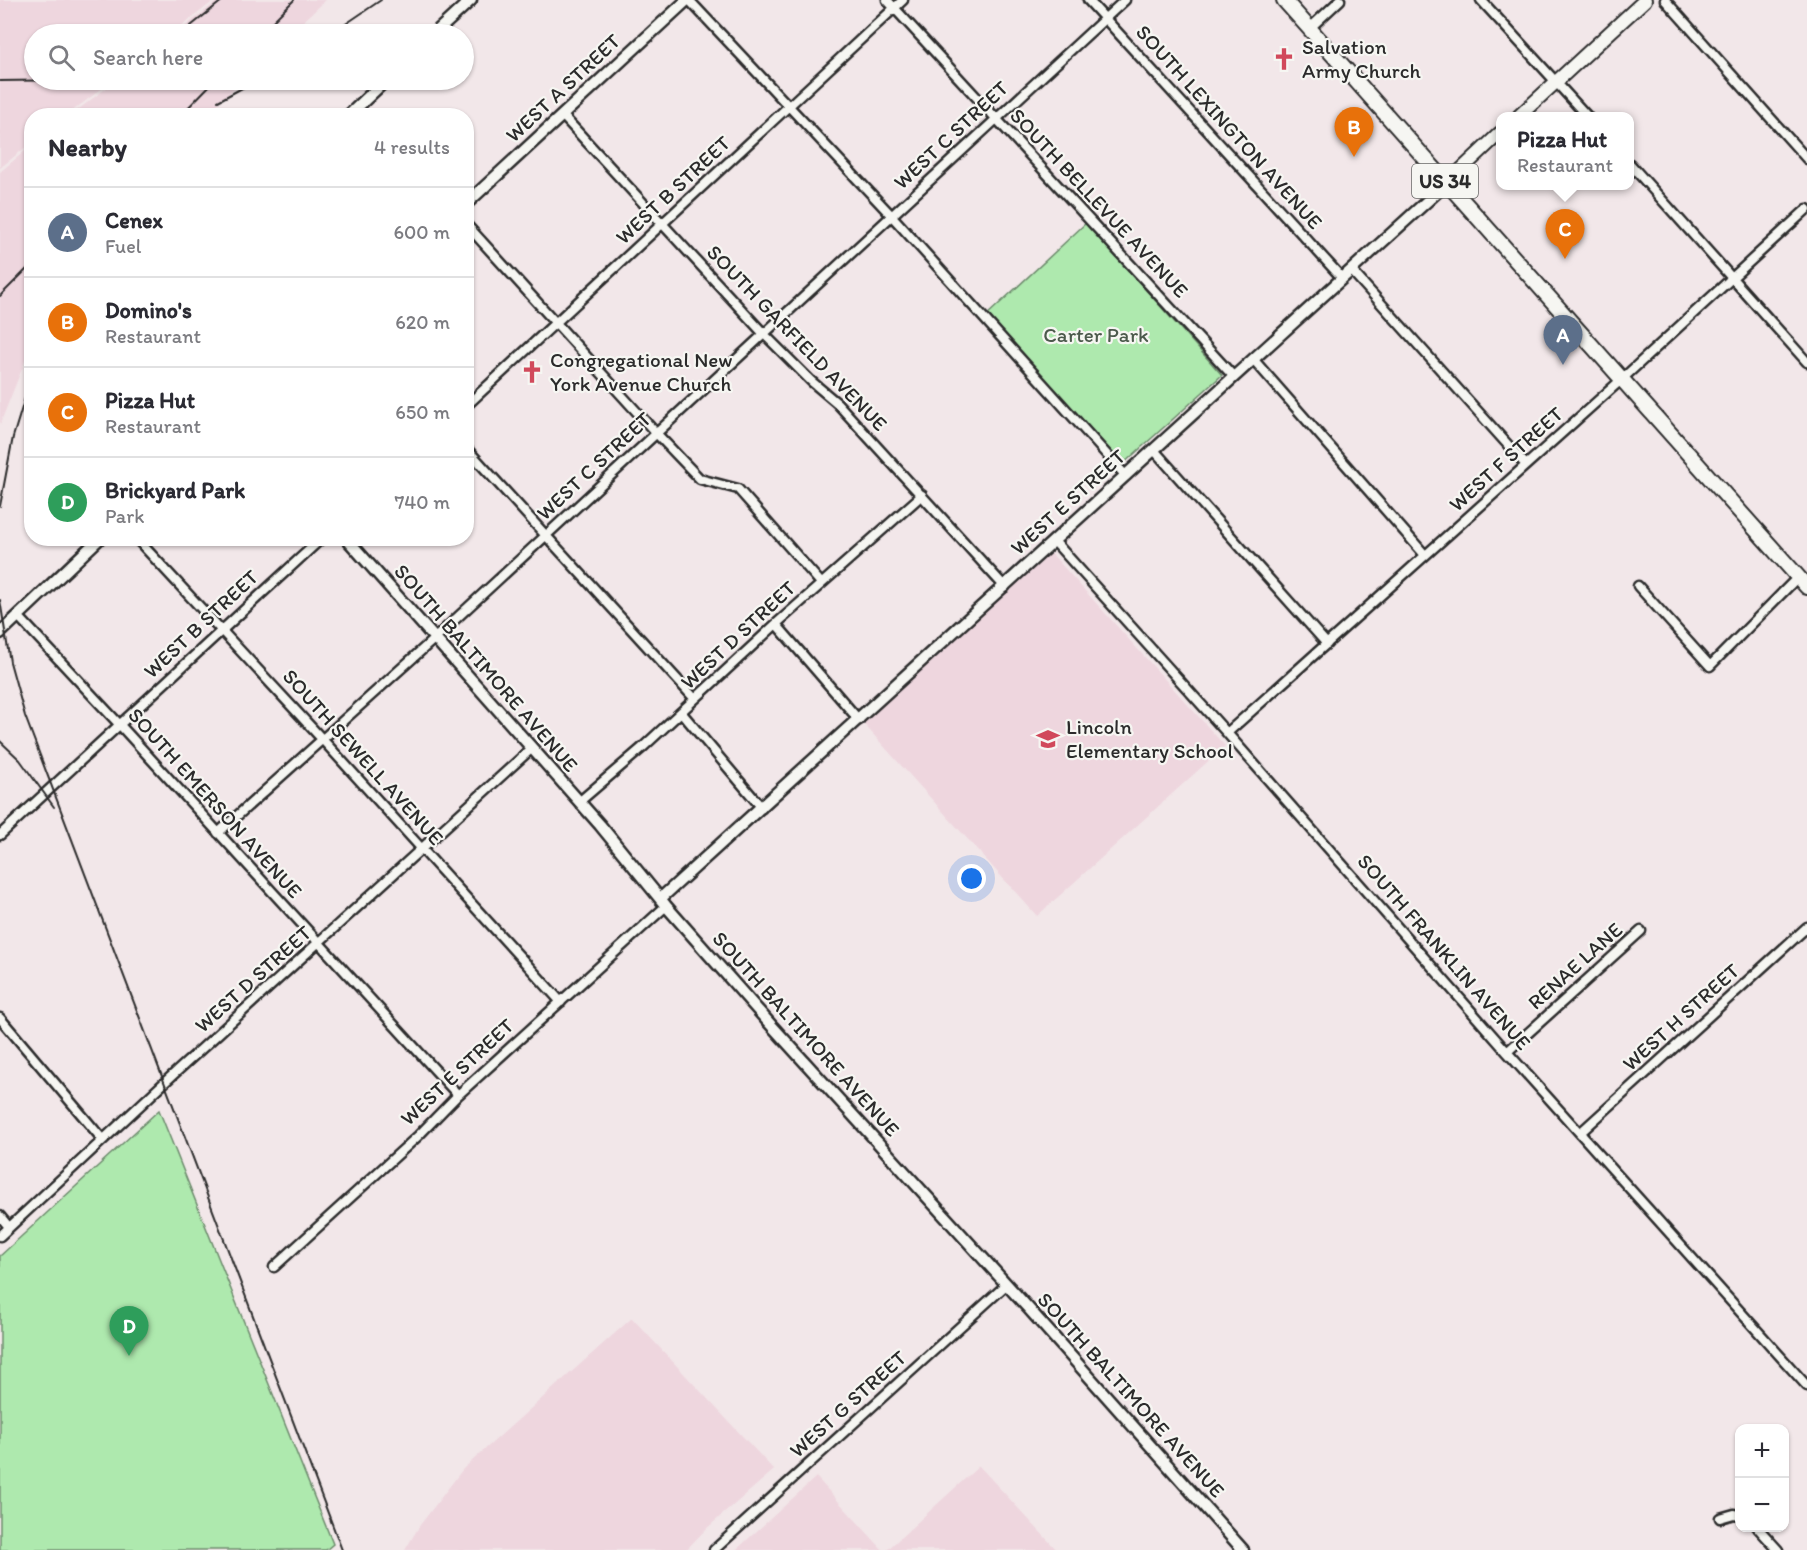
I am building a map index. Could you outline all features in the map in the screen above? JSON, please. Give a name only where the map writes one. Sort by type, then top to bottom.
[{"type":"highway","name":"US 34","points":[[1284,0],[1802,582]]},
{"type":"main road","points":[[1524,112],[1645,0]]},
{"type":"main road","name":"WEST E STREET","points":[[1447,183],[1496,137]]},
{"type":"street","points":[[445,24],[471,0]]},
{"type":"street","points":[[688,0],[891,215],[1126,476]]},
{"type":"street","name":"WEST A STREET","points":[[474,197],[688,0]]},
{"type":"street","name":"SOUTH BELLEVUE AVENUE","points":[[887,0],[1234,377]]},
{"type":"street","name":"WEST B STREET","points":[[474,399],[903,0]]},
{"type":"street","name":"SOUTH LEXINGTON AVENUE","points":[[1088,0],[1526,465]]},
{"type":"street","name":"WEST C STREET","points":[[218,833],[434,639],[1125,0]]},
{"type":"street","points":[[1309,29],[1340,0]]},
{"type":"street","points":[[1480,0],[1583,112]]},
{"type":"street","points":[[1665,0],[1807,159]]},
{"type":"street","points":[[356,108],[375,90]]},
{"type":"street","name":"SOUTH GARFIELD AVENUE","points":[[563,116],[763,333],[811,381],[837,402],[1005,587]]},
{"type":"street","points":[[1634,169],[1807,362]]},
{"type":"street","name":"WEST E STREET","points":[[274,1267],[385,1167],[458,1095],[561,1002],[762,808],[1447,183]]},
{"type":"street","name":"WEST F STREET","points":[[1227,733],[1621,380],[1807,209]]},
{"type":"street","points":[[474,233],[700,479],[738,489],[821,583]]},
{"type":"street","points":[[1253,359],[1425,555]]},
{"type":"street","points":[[1154,450],[1327,644]]},
{"type":"street","points":[[474,456],[695,699]]},
{"type":"street","name":"WEST D STREET","points":[[579,802],[922,495]]},
{"type":"street","name":"SOUTH FRANKLIN AVENUE","points":[[1054,541],[1807,1386]]},
{"type":"street","points":[[0,633],[92,546]]},
{"type":"street","name":"SOUTH SEWELL AVENUE","points":[[143,546],[561,1002]]},
{"type":"street","name":"WEST B STREET","points":[[0,835],[313,546]]},
{"type":"street","name":"SOUTH BALTIMORE AVENUE","points":[[353,546],[579,802],[663,903],[1243,1550]]},
{"type":"street","points":[[1638,586],[1710,666],[1802,582]]},
{"type":"street","name":"SOUTH EMERSON AVENUE","points":[[18,616],[120,724],[458,1095]]},
{"type":"street","points":[[776,624],[859,720]]},
{"type":"street","points":[[681,712],[762,808]]},
{"type":"street","name":"WEST D STREET","points":[[0,1236],[531,749]]},
{"type":"street","name":"WEST H STREET","points":[[1580,1133],[1807,927]]},
{"type":"street","name":"RENAE LANE","points":[[1507,1052],[1641,931]]},
{"type":"street","points":[[0,1018],[103,1140]]},
{"type":"street","points":[[0,1216],[9,1227]]},
{"type":"street","name":"WEST G STREET","points":[[714,1550],[1006,1285]]},
{"type":"street","points":[[1720,1518],[1735,1514]]},
{"type":"street","points":[[1762,1532],[1778,1550]]},
{"type":"shaded area","points":[[0,0],[215,0],[184,24],[24,24],[24,90],[100,90],[76,108],[24,108],[24,149],[0,168]]},
{"type":"shaded area","points":[[219,0],[326,0],[301,24],[188,24]]},
{"type":"shaded area","points":[[104,90],[232,90],[213,108],[80,108]]},
{"type":"shaded area","points":[[24,152],[24,364],[0,424],[0,172]]},
{"type":"shaded area","name":"Lincoln Elementary School","points":[[1050,552],[1225,746],[1037,916],[862,722]]},
{"type":"shaded area","points":[[632,1318],[774,1470],[706,1529],[686,1550],[405,1550],[420,1525],[463,1469]]},
{"type":"shaded area","points":[[979,1466],[1057,1550],[887,1550]]},
{"type":"shaded area","points":[[816,1477],[883,1550],[736,1550]]},
{"type":"green space","name":"Carter Park","points":[[1086,223],[1222,375],[1123,464],[986,316]]},
{"type":"green space","points":[[159,1110],[333,1544],[326,1550],[0,1550],[0,1256]]},
{"type":"railway","points":[[193,24],[223,0]]},
{"type":"railway","points":[[270,24],[294,0]]},
{"type":"railway","points":[[346,24],[381,0]]},
{"type":"railway","points":[[0,81],[24,81]]},
{"type":"railway","points":[[188,108],[205,90]]},
{"type":"railway","points":[[218,101],[238,90]]},
{"type":"railway","points":[[0,296],[24,272]]},
{"type":"railway","points":[[0,506],[13,437],[24,401]]},
{"type":"railway","points":[[0,600],[10,662],[25,716],[342,1550]]},
{"type":"railway","points":[[0,741],[20,760],[54,807]]},
{"type":"place","name":"Salvation Army Church","points":[[1284,59]]},
{"type":"place","name":"Domino's","points":[[1354,157]]},
{"type":"place","name":"Pizza Hut","points":[[1565,259]]},
{"type":"place","name":"Cenex","points":[[1563,365]]},
{"type":"place","name":"Congregational New York Avenue Church","points":[[532,372]]},
{"type":"place","name":"Lincoln Elementary School","points":[[1048,739]]},
{"type":"place","name":"Brickyard Park","points":[[129,1356]]}]
